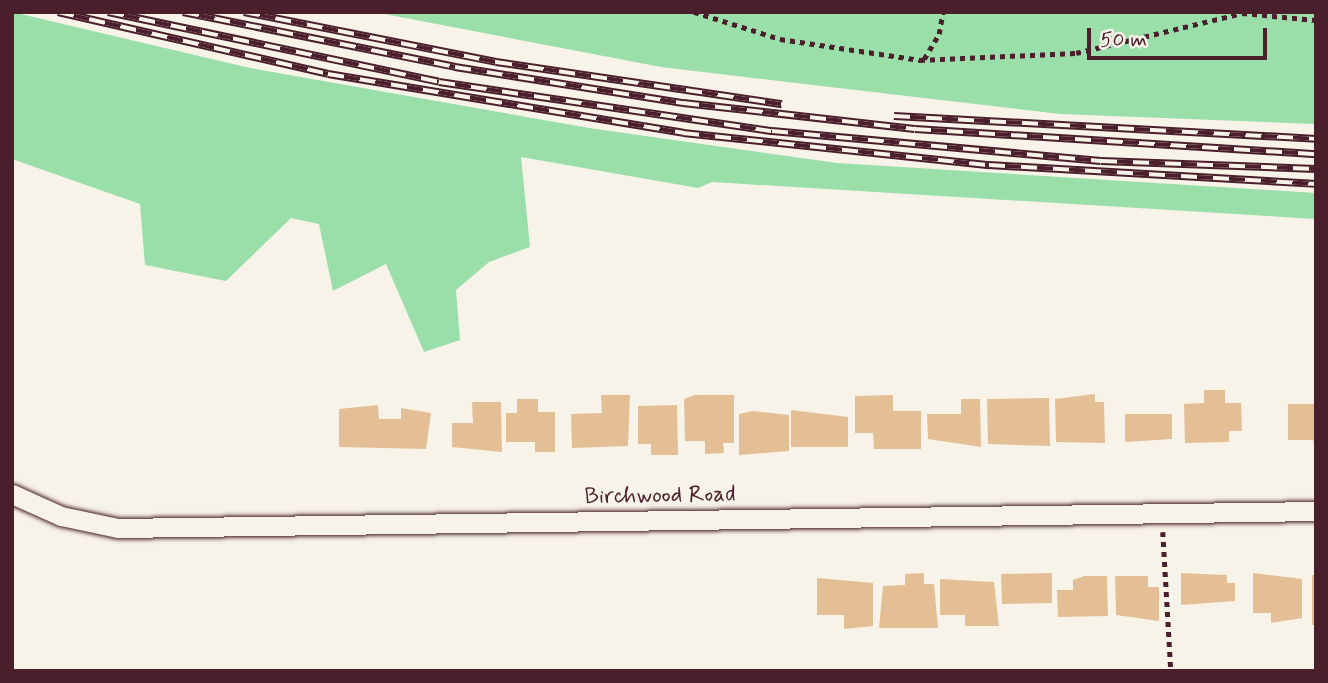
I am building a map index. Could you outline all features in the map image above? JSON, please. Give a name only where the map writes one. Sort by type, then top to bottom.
[{"type":"street","name":"Birchwood Road","points":[[12,494],[61,516],[118,528],[1316,511]]},
{"type":"path","points":[[694,12],[780,39],[924,60],[1076,53],[1241,13],[1316,20]]},
{"type":"path","points":[[924,60],[939,34],[943,12]]},
{"type":"path","points":[[1162,514],[1171,671]]},
{"type":"green space","points":[[12,12],[250,68],[589,128],[837,163],[1316,193],[1316,219],[712,182],[698,188],[521,157],[530,247],[489,262],[456,290],[460,340],[424,352],[386,264],[333,291],[319,224],[291,218],[226,281],[145,265],[140,204],[12,159]]},
{"type":"green space","points":[[374,12],[1316,12],[1316,124],[1060,114],[661,67]]},
{"type":"building","points":[[1204,390],[1225,390],[1225,403],[1241,403],[1242,431],[1229,431],[1229,442],[1185,443],[1184,404],[1204,403]]},
{"type":"building","points":[[1095,394],[1095,402],[1104,402],[1105,443],[1056,442],[1055,399]]},
{"type":"building","points":[[601,395],[630,395],[628,446],[572,448],[571,414],[602,413]]},
{"type":"building","points":[[695,395],[734,395],[734,443],[723,443],[724,453],[705,454],[705,441],[685,441],[684,399]]},
{"type":"building","points":[[893,395],[893,411],[921,411],[921,449],[874,449],[873,433],[855,433],[855,396]]},
{"type":"building","points":[[1049,398],[1050,446],[988,444],[987,399]]},
{"type":"building","points":[[517,399],[538,399],[538,412],[555,412],[555,452],[535,452],[535,442],[506,442],[506,413],[517,413]]},
{"type":"building","points":[[961,399],[980,399],[981,447],[928,439],[927,414],[961,414]]},
{"type":"building","points":[[472,402],[501,402],[502,452],[452,447],[452,423],[473,423]]},
{"type":"building","points":[[1288,404],[1316,404],[1316,446],[1313,440],[1288,440]]},
{"type":"building","points":[[378,405],[379,419],[401,419],[401,408],[431,413],[426,449],[339,447],[339,409]]},
{"type":"building","points":[[677,405],[678,455],[651,455],[651,444],[638,444],[638,406]]},
{"type":"building","points":[[791,410],[848,417],[848,447],[791,447]]},
{"type":"building","points":[[752,411],[789,415],[789,451],[739,455],[739,414]]},
{"type":"building","points":[[1125,414],[1172,414],[1172,439],[1125,442]]},
{"type":"building","points":[[924,573],[924,584],[934,584],[938,628],[879,628],[883,586],[905,585],[905,574]]},
{"type":"building","points":[[1052,573],[1052,603],[1002,604],[1001,574]]},
{"type":"building","points":[[1181,573],[1227,575],[1227,583],[1235,583],[1235,601],[1181,605]]},
{"type":"building","points":[[1253,573],[1302,579],[1302,618],[1271,623],[1271,613],[1253,613]]},
{"type":"building","points":[[1312,575],[1316,575],[1316,625],[1312,625]]},
{"type":"building","points":[[1084,576],[1107,576],[1108,616],[1058,617],[1057,590],[1073,590],[1073,580]]},
{"type":"building","points":[[1115,576],[1148,576],[1148,587],[1159,587],[1159,621],[1116,615]]},
{"type":"building","points":[[817,578],[873,583],[873,626],[844,629],[844,615],[817,615]]},
{"type":"building","points":[[940,579],[994,582],[999,626],[965,626],[965,615],[940,615]]},
{"type":"railway","points":[[58,12],[328,74],[683,133],[989,165],[1316,184]]},
{"type":"railway","points":[[108,12],[439,82],[772,131],[1101,161],[1316,169]]},
{"type":"railway","points":[[183,12],[455,67],[683,103],[915,129],[1316,154]]},
{"type":"railway","points":[[244,12],[496,62],[782,104]]},
{"type":"railway","points":[[894,116],[1316,139]]}]
